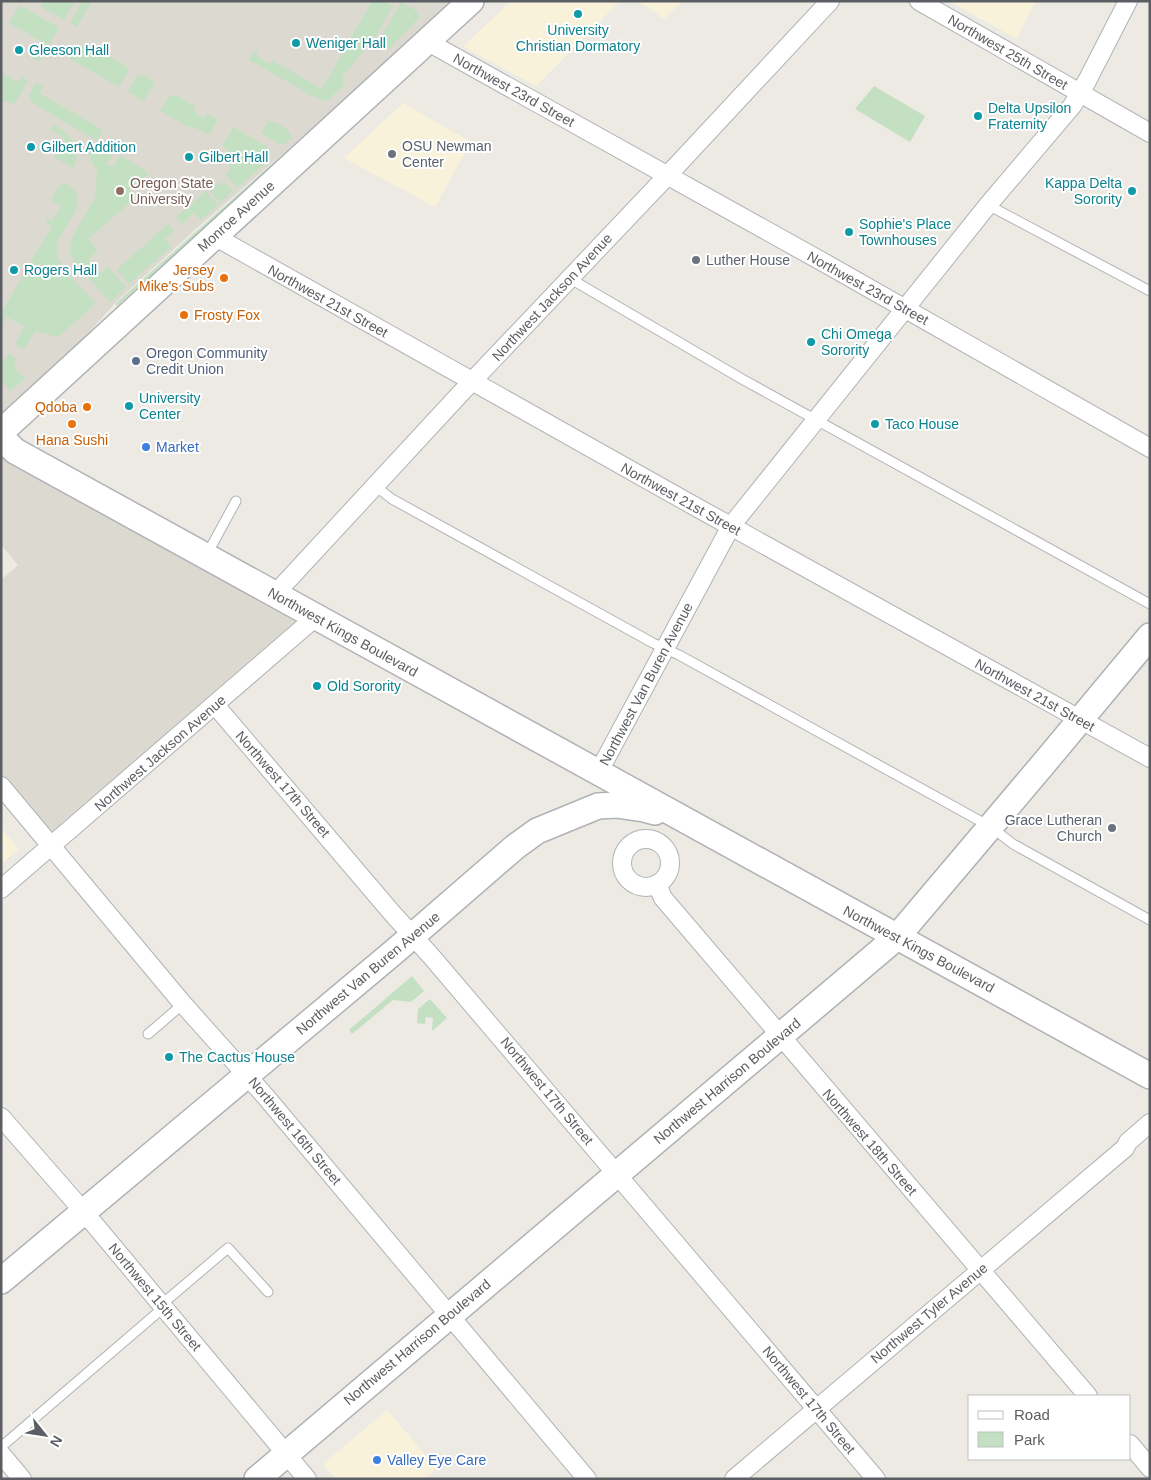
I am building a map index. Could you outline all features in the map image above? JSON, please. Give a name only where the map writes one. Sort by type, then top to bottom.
[{"type":"main road","name":"Monroe Avenue","points":[[1,432],[428,42],[461,4]]},
{"type":"main road","name":"Northwest Kings Boulevard","points":[[1,437],[15,451],[317,616],[854,915],[1150,1076]]},
{"type":"main road","name":"Northwest Harrison Boulevard","points":[[257,1479],[897,937],[1150,636]]},
{"type":"main road","name":"Northwest Van Buren Avenue","points":[[1,1281],[413,936],[515,847],[537,831],[598,806],[598,773]]},
{"type":"main road","name":"Northwest Kings Boulevard","points":[[598,806],[644,809],[688,822]]},
{"type":"street","name":"Northwest Jackson Avenue","points":[[275,594],[830,1]]},
{"type":"street","name":"Northwest 25th Street","points":[[918,1],[1150,133]]},
{"type":"street","name":"Northwest Van Buren Avenue","points":[[598,773],[731,526],[988,206],[1072,106],[1128,1]]},
{"type":"street","name":"Northwest 23rd Street","points":[[428,42],[1150,448]]},
{"type":"street","name":"Northwest 21st Street","points":[[214,236],[472,382],[1150,758]]},
{"type":"street","name":"Northwest Jackson Avenue","points":[[1,889],[317,616]]},
{"type":"street","name":"Northwest 17th Street","points":[[215,705],[618,1174],[876,1479]]},
{"type":"street","name":"Northwest 16th Street","points":[[1,786],[183,1004],[246,1074],[587,1479]]},
{"type":"street","name":"Northwest 18th Street","points":[[657,884],[663,898],[1087,1395]]},
{"type":"street","name":"Northwest 15th Street","points":[[1,1117],[84,1212],[307,1479]]},
{"type":"street","name":"Northwest Tyler Avenue","points":[[734,1479],[1125,1148],[1131,1146],[1149,1130]]},
{"type":"street","points":[[1131,1445],[1150,1468]]},
{"type":"street","points":[[1,1454],[22,1479]]},
{"type":"lane","points":[[988,206],[1150,291]]},
{"type":"lane","points":[[569,278],[742,379],[1150,604]]},
{"type":"lane","points":[[375,486],[408,508],[992,826],[1013,844],[1150,920]]},
{"type":"lane","points":[[206,556],[236,501]]},
{"type":"lane","points":[[148,1034],[183,1004]]},
{"type":"lane","points":[[1,1447],[228,1248],[268,1292]]},
{"type":"shaded area","name":"Oregon State University","points":[[1,1],[450,1],[420,35],[199,226],[116,302],[1,431]]},
{"type":"shaded area","points":[[511,1],[620,1],[536,86],[464,47]]},
{"type":"shaded area","points":[[638,1],[682,1],[664,19]]},
{"type":"shaded area","points":[[949,1],[1036,1],[1016,39]]},
{"type":"shaded area","points":[[403,103],[471,142],[435,207],[344,158]]},
{"type":"shaded area","points":[[1,436],[314,612],[54,834],[1,776],[1,580],[18,565],[1,545]]},
{"type":"shaded area","points":[[1,828],[19,849],[1,864]]},
{"type":"shaded area","points":[[387,1410],[437,1468],[424,1479],[336,1479],[323,1464]]},
{"type":"green space","points":[[43,1],[75,1],[64,20],[40,6]]},
{"type":"green space","points":[[82,1],[92,1],[77,27],[70,23]]},
{"type":"green space","points":[[372,1],[384,1],[393,6],[374,39],[343,76],[343,86],[328,100],[325,101],[310,95],[249,60],[255,50],[258,52],[256,55],[270,64],[272,60],[322,89]]},
{"type":"green space","points":[[401,2],[417,11],[419,17],[388,49],[381,40],[381,37]]},
{"type":"green space","points":[[20,5],[59,28],[39,62],[32,58],[41,41],[9,23]]},
{"type":"green space","points":[[68,46],[79,53],[83,46],[97,54],[99,50],[129,70],[119,87],[62,54]]},
{"type":"green space","points":[[1,72],[17,82],[21,76],[28,81],[14,105],[7,101],[1,102]]},
{"type":"green space","points":[[143,75],[154,81],[144,101],[128,92],[137,76]]},
{"type":"green space","points":[[36,82],[43,86],[39,93],[103,130],[97,141],[31,102],[29,94]]},
{"type":"green space","points":[[874,86],[925,116],[910,142],[855,109]]},
{"type":"green space","points":[[176,95],[196,107],[194,112],[204,118],[207,113],[218,119],[209,135],[191,126],[190,128],[160,111],[168,97]]},
{"type":"green space","points":[[269,121],[283,126],[292,138],[285,144],[280,144],[261,133]]},
{"type":"green space","points":[[53,124],[65,132],[74,142],[77,154],[73,168],[54,157],[65,138],[50,129]]},
{"type":"green space","points":[[233,127],[266,146],[271,152],[269,160],[237,188],[225,174],[230,170],[228,150],[222,146]]},
{"type":"green space","points":[[93,144],[107,152],[109,148],[114,152],[107,164],[113,167],[120,155],[148,174],[130,190],[135,198],[88,239],[98,250],[88,260],[101,273],[108,267],[126,287],[110,302],[75,263],[70,252],[71,239],[94,199],[97,172],[87,151],[89,145]]},
{"type":"green space","points":[[291,147],[287,154],[117,306],[115,304]]},
{"type":"green space","points":[[224,181],[233,191],[220,203],[208,189],[216,182],[219,186]]},
{"type":"green space","points":[[63,184],[73,189],[78,203],[61,235],[57,251],[62,265],[67,272],[96,303],[58,337],[35,331],[24,349],[15,344],[24,326],[7,317],[1,326],[1,313],[52,226],[45,222],[47,219],[52,221],[61,206],[51,200],[59,186]]},
{"type":"green space","points":[[206,191],[218,205],[201,220],[194,213],[182,224],[176,217]]},
{"type":"green space","points":[[168,224],[174,231],[165,239],[171,247],[129,284],[116,270]]},
{"type":"green space","points":[[9,353],[18,359],[14,367],[25,379],[10,391],[1,380],[1,360],[4,361]]},
{"type":"green space","points":[[412,976],[424,991],[411,1002],[393,1000],[352,1034],[349,1030]]},
{"type":"green space","points":[[430,999],[447,1018],[432,1031],[433,1018],[426,1017],[425,1024],[417,1023],[418,1009]]},
{"type":"place","name":"University Christian Dormatory","points":[[578,14]]},
{"type":"place","name":"Weniger Hall","points":[[296,43]]},
{"type":"place","name":"Gleeson Hall","points":[[19,50]]},
{"type":"place","name":"Delta Upsilon Fraternity","points":[[978,116]]},
{"type":"place","name":"Gilbert Addition","points":[[31,147]]},
{"type":"place","name":"OSU Newman Center","points":[[392,154]]},
{"type":"place","name":"Gilbert Hall","points":[[189,157]]},
{"type":"place","name":"Oregon State University","points":[[120,191]]},
{"type":"place","name":"Kappa Delta Sorority","points":[[1132,191]]},
{"type":"place","name":"Sophie's Place Townhouses","points":[[849,232]]},
{"type":"place","name":"Luther House","points":[[696,260]]},
{"type":"place","name":"Rogers Hall","points":[[14,270]]},
{"type":"place","name":"Jersey Mike's Subs","points":[[224,278]]},
{"type":"place","name":"Frosty Fox","points":[[184,315]]},
{"type":"place","name":"Chi Omega Sorority","points":[[811,342]]},
{"type":"place","name":"Oregon Community Credit Union","points":[[136,361]]},
{"type":"place","name":"University Center","points":[[129,406]]},
{"type":"place","name":"Qdoba","points":[[87,407]]},
{"type":"place","name":"Hana Sushi","points":[[72,424]]},
{"type":"place","name":"Taco House","points":[[875,424]]},
{"type":"place","name":"Market","points":[[146,447]]},
{"type":"place","name":"Old Sorority","points":[[317,686]]},
{"type":"place","name":"Grace Lutheran Church","points":[[1112,828]]},
{"type":"place","name":"The Cactus House","points":[[169,1057]]},
{"type":"place","name":"Valley Eye Care","points":[[377,1460]]}]
